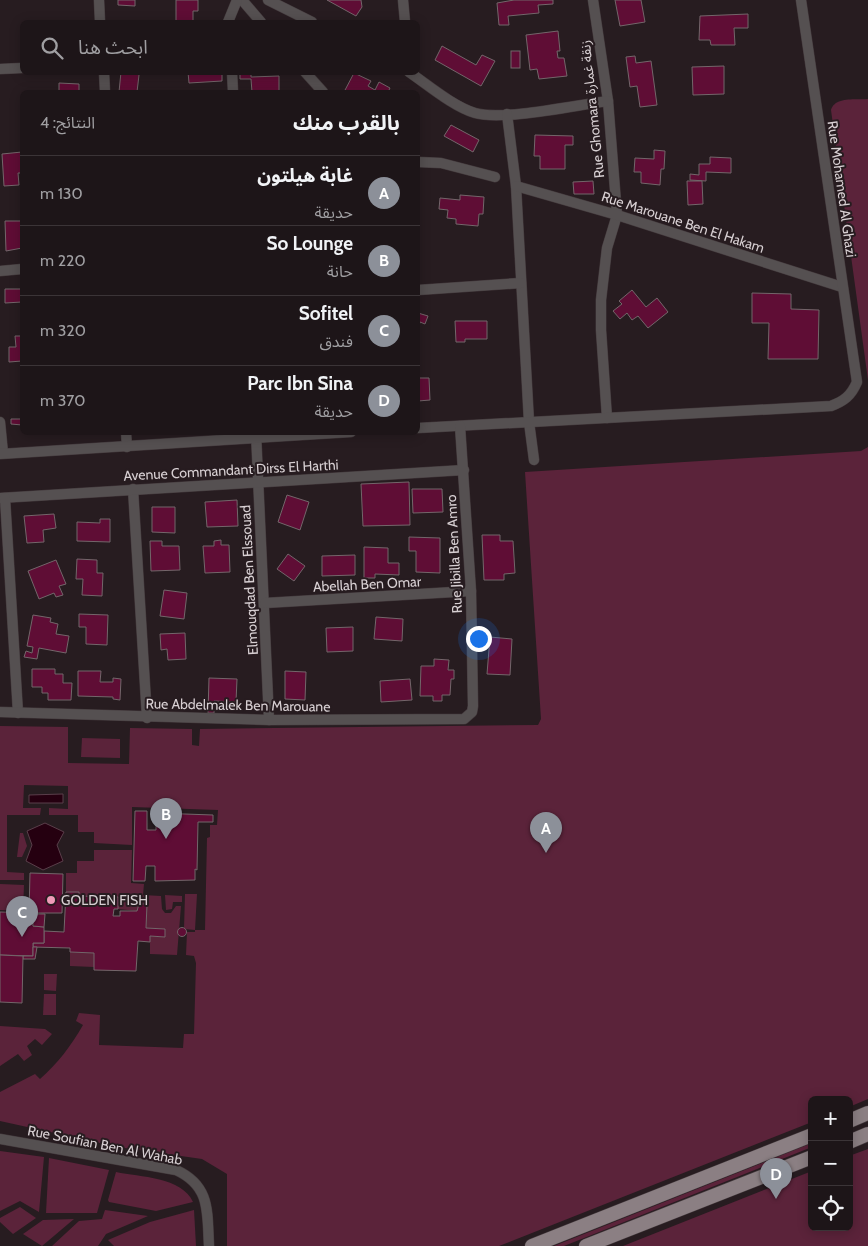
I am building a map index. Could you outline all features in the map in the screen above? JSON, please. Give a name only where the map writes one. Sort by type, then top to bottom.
[{"type":"main road","points":[[853,1119],[868,1113]]},
{"type":"main road","points":[[851,1141],[868,1134]]},
{"type":"main road","points":[[532,1246],[808,1138]]},
{"type":"main road","points":[[586,1246],[808,1159]]},
{"type":"street","points":[[98,0],[100,20]]},
{"type":"street","points":[[229,20],[237,0]]},
{"type":"street","points":[[242,0],[259,20]]},
{"type":"street","points":[[268,0],[308,20]]},
{"type":"street","points":[[403,0],[404,20]]},
{"type":"street","name":"Rue Ghomara زنقة غمارة","points":[[593,0],[608,101],[617,215]]},
{"type":"street","name":"Rue Mohamed Al Ghazi","points":[[607,418],[831,406],[844,401],[852,393],[857,382],[801,0]]},
{"type":"street","points":[[0,69],[20,68]]},
{"type":"street","points":[[104,75],[105,90]]},
{"type":"street","points":[[232,75],[234,90]]},
{"type":"street","points":[[308,75],[321,90]]},
{"type":"street","points":[[415,75],[474,113],[507,114],[608,101]]},
{"type":"street","points":[[507,114],[516,186],[529,422],[534,460]]},
{"type":"street","points":[[420,162],[442,163],[495,177]]},
{"type":"street","name":"Rue Marouane Ben El Hakam","points":[[516,186],[617,215],[842,287]]},
{"type":"street","points":[[420,428],[607,418],[601,330],[601,300],[607,248],[617,215]]},
{"type":"street","points":[[0,271],[20,270]]},
{"type":"street","points":[[420,290],[521,283]]},
{"type":"street","points":[[0,422],[1,454],[256,435]]},
{"type":"street","name":"Rue Jibilla Ben Amro","points":[[460,426],[470,591],[472,712]]},
{"type":"street","points":[[126,435],[127,446]]},
{"type":"street","name":"Elmouqdad Ben Elssouad","points":[[256,435],[269,720]]},
{"type":"street","name":"Avenue Commandant Dirss El Harthi","points":[[3,498],[132,488],[464,470]]},
{"type":"street","points":[[132,488],[147,718]]},
{"type":"street","points":[[3,498],[18,713]]},
{"type":"street","name":"Abellah Ben Omar","points":[[265,603],[470,591]]},
{"type":"street","name":"Rue Abdelmalek Ben Marouane","points":[[0,712],[147,718],[269,720],[464,719],[472,712]]},
{"type":"street","name":"Rue Soufian Ben Al Wahab","points":[[0,1139],[176,1170],[186,1175],[196,1182],[206,1203],[209,1246]]},
{"type":"shaded area","points":[[868,99],[868,380],[831,110],[833,106],[841,101]]},
{"type":"shaded area","points":[[868,447],[868,1099],[853,1105],[853,1096],[808,1096],[808,1124],[499,1246],[227,1246],[227,1174],[202,1159],[118,1147],[0,1121],[0,1092],[35,1074],[40,1079],[53,1067],[83,1025],[76,1021],[79,1013],[100,1015],[99,1045],[183,1048],[184,1034],[194,1034],[196,963],[194,956],[186,955],[187,932],[195,932],[195,930],[205,930],[207,838],[210,837],[210,825],[217,825],[218,810],[132,807],[132,845],[94,843],[94,832],[78,832],[78,815],[49,815],[49,808],[68,809],[68,786],[24,785],[23,808],[41,808],[40,815],[7,815],[7,872],[24,873],[24,880],[0,880],[0,726],[68,727],[68,763],[129,764],[130,728],[192,729],[192,745],[199,746],[200,729],[538,725],[541,719],[525,472],[861,451]]},
{"type":"shaded area","points":[[82,738],[120,739],[120,758],[81,757]]},
{"type":"shaded area","points":[[63,794],[63,803],[29,803],[29,795]]},
{"type":"shaded area","points":[[45,823],[64,832],[57,845],[63,861],[43,870],[26,861],[32,845],[27,831]]},
{"type":"shaded area","points":[[20,833],[23,833],[27,846],[22,857],[17,857]]},
{"type":"shaded area","points":[[94,850],[132,850],[131,883],[144,884],[143,895],[161,896],[162,909],[165,913],[171,913],[176,906],[181,906],[177,955],[150,954],[150,936],[165,937],[165,929],[146,928],[147,904],[139,904],[137,911],[118,909],[118,897],[79,896],[79,892],[66,892],[66,873],[77,873],[77,861],[94,861]]},
{"type":"shaded area","points":[[0,884],[24,885],[23,911],[0,910]]},
{"type":"shaded area","points":[[185,894],[197,894],[195,930],[184,929]]},
{"type":"shaded area","points":[[165,895],[182,896],[182,902],[173,902],[172,909],[166,910]]},
{"type":"shaded area","points":[[70,952],[94,953],[94,967],[70,966]]},
{"type":"shaded area","points":[[44,974],[57,974],[56,991],[44,990]]},
{"type":"shaded area","points":[[44,994],[56,994],[56,1015],[43,1015]]},
{"type":"shaded area","points":[[0,1026],[45,1029],[52,1034],[42,1045],[35,1039],[27,1046],[32,1055],[24,1061],[18,1054],[0,1066]]},
{"type":"shaded area","points":[[808,1145],[808,1149],[564,1246],[554,1246]]},
{"type":"shaded area","points":[[868,1149],[868,1246],[623,1246],[808,1173],[808,1231],[853,1231],[853,1155]]},
{"type":"shaded area","points":[[0,1151],[44,1157],[39,1212],[20,1201],[0,1211]]},
{"type":"shaded area","points":[[49,1158],[109,1170],[97,1213],[46,1213]]},
{"type":"shaded area","points":[[116,1172],[170,1183],[180,1187],[193,1202],[156,1211],[109,1202]]},
{"type":"shaded area","points":[[20,1207],[36,1218],[13,1234],[0,1222],[0,1218]]},
{"type":"shaded area","points":[[105,1210],[148,1216],[106,1234],[98,1246],[52,1246],[79,1221],[102,1219]]},
{"type":"shaded area","points":[[194,1210],[196,1246],[114,1246],[108,1240],[150,1222]]},
{"type":"shaded area","points":[[74,1219],[42,1246],[23,1234],[43,1220]]},
{"type":"building","points":[[118,0],[135,0],[135,6],[118,5]]},
{"type":"building","points":[[176,0],[198,0],[198,11],[193,11],[193,20],[176,20]]},
{"type":"building","points":[[327,0],[361,0],[362,7],[356,16]]},
{"type":"building","points":[[514,0],[553,0],[553,4],[538,5],[539,13],[508,16],[509,25],[499,25],[497,3]]},
{"type":"building","points":[[615,0],[641,0],[645,22],[620,26]]},
{"type":"building","points":[[748,14],[748,28],[734,28],[735,45],[711,45],[710,40],[699,40],[700,16]]},
{"type":"building","points":[[558,31],[560,51],[557,51],[558,58],[564,58],[567,76],[539,79],[537,69],[530,70],[526,35]]},
{"type":"building","points":[[442,46],[476,65],[482,55],[495,61],[481,86],[435,60]]},
{"type":"building","points":[[511,51],[520,51],[520,68],[511,68]]},
{"type":"building","points":[[635,56],[636,63],[651,61],[657,105],[640,107],[637,86],[630,87],[626,57]]},
{"type":"building","points":[[724,66],[724,94],[693,95],[692,67]]},
{"type":"building","points":[[121,75],[139,75],[137,90],[119,90]]},
{"type":"building","points":[[188,75],[222,75],[222,81],[189,83]]},
{"type":"building","points":[[240,75],[251,75],[251,77],[279,76],[279,90],[252,90],[251,79],[240,79]]},
{"type":"building","points":[[353,75],[358,75],[371,81],[368,86],[375,90],[345,90]]},
{"type":"building","points":[[379,82],[390,88],[389,90],[375,90]]},
{"type":"building","points":[[59,83],[79,84],[79,90],[59,90]]},
{"type":"building","points":[[451,125],[479,140],[473,152],[444,136]]},
{"type":"building","points":[[535,135],[573,136],[573,145],[565,145],[565,169],[540,169],[540,156],[534,156]]},
{"type":"building","points":[[654,150],[665,151],[664,169],[661,169],[660,185],[641,183],[641,172],[634,172],[635,158],[654,159]]},
{"type":"building","points":[[20,152],[19,185],[4,186],[2,154]]},
{"type":"building","points":[[710,157],[731,158],[731,173],[706,172],[706,181],[690,180],[690,174],[699,175],[699,164],[710,164]]},
{"type":"building","points":[[593,181],[594,194],[574,194],[573,182]]},
{"type":"building","points":[[687,181],[702,181],[703,204],[688,205]]},
{"type":"building","points":[[460,195],[484,197],[483,214],[479,214],[478,226],[456,224],[456,219],[447,218],[448,210],[439,209],[440,198],[460,200]]},
{"type":"building","points":[[5,221],[20,221],[20,248],[6,251]]},
{"type":"building","points":[[5,289],[20,289],[20,302],[5,303]]},
{"type":"building","points":[[632,290],[646,307],[657,298],[668,312],[648,328],[638,316],[632,320],[627,313],[620,319],[613,311],[622,304],[619,301]]},
{"type":"building","points":[[752,293],[791,294],[791,309],[819,310],[818,359],[768,359],[769,323],[752,323]]},
{"type":"building","points":[[420,314],[428,316],[425,324],[420,322]]},
{"type":"building","points":[[455,321],[487,321],[487,339],[465,339],[465,342],[456,342]]},
{"type":"building","points":[[15,336],[20,336],[20,361],[9,362],[9,347],[16,347]]},
{"type":"building","points":[[420,378],[429,378],[430,400],[420,401]]},
{"type":"building","points":[[11,419],[20,419],[20,425],[11,424]]},
{"type":"building","points":[[409,482],[410,525],[363,526],[361,484]]},
{"type":"building","points":[[412,489],[442,489],[443,512],[413,513]]},
{"type":"building","points":[[287,495],[309,502],[300,530],[278,522]]},
{"type":"building","points":[[237,500],[238,526],[207,527],[205,502]]},
{"type":"building","points":[[152,507],[175,507],[175,533],[152,532]]},
{"type":"building","points":[[54,514],[56,528],[43,530],[44,542],[27,543],[24,516]]},
{"type":"building","points":[[100,519],[110,519],[110,542],[77,541],[77,522],[100,523]]},
{"type":"building","points":[[482,535],[500,535],[500,541],[513,541],[515,573],[504,574],[504,580],[484,580]]},
{"type":"building","points":[[409,537],[440,538],[440,573],[416,572],[416,551],[409,551]]},
{"type":"building","points":[[221,540],[221,545],[229,545],[230,572],[205,573],[203,546],[214,546],[214,541]]},
{"type":"building","points":[[150,541],[162,541],[162,546],[179,546],[180,570],[151,571]]},
{"type":"building","points":[[364,547],[388,548],[388,563],[399,563],[399,575],[375,574],[375,578],[364,578]]},
{"type":"building","points":[[288,554],[305,566],[294,581],[277,569]]},
{"type":"building","points":[[355,555],[355,575],[322,576],[322,556]]},
{"type":"building","points":[[77,559],[97,560],[97,573],[103,573],[102,596],[82,595],[83,579],[76,579]]},
{"type":"building","points":[[56,560],[66,584],[59,586],[63,595],[56,597],[54,593],[39,599],[28,571]]},
{"type":"building","points":[[164,590],[187,593],[184,619],[160,616]]},
{"type":"building","points":[[79,614],[108,615],[107,645],[86,644],[86,627],[79,627]]},
{"type":"building","points":[[33,615],[51,618],[50,622],[58,624],[56,634],[69,636],[66,653],[39,648],[37,659],[24,657],[26,651],[32,653],[33,647],[27,646]]},
{"type":"building","points":[[376,617],[403,619],[402,641],[374,639]]},
{"type":"building","points":[[353,627],[353,651],[327,652],[326,628]]},
{"type":"building","points":[[185,633],[186,659],[168,660],[167,649],[161,650],[160,634]]},
{"type":"building","points":[[490,637],[512,639],[510,675],[487,674]]},
{"type":"building","points":[[434,659],[449,660],[448,670],[454,670],[454,679],[451,679],[450,695],[442,695],[442,701],[433,701],[433,696],[420,696],[421,666],[434,666]]},
{"type":"building","points":[[32,669],[55,669],[55,674],[63,674],[63,683],[72,683],[71,700],[48,700],[48,693],[42,693],[42,687],[32,687]]},
{"type":"building","points":[[78,671],[101,671],[100,682],[113,682],[113,678],[121,679],[120,700],[113,699],[113,697],[78,696]]},
{"type":"building","points":[[285,671],[306,672],[305,700],[285,699]]},
{"type":"building","points":[[209,678],[237,679],[236,702],[214,701],[214,713],[208,713]]},
{"type":"building","points":[[410,679],[412,700],[381,702],[380,681]]},
{"type":"building","points":[[135,811],[147,811],[147,830],[156,830],[156,813],[213,815],[213,822],[198,822],[195,880],[155,881],[155,866],[146,866],[145,881],[133,881]]},
{"type":"building","points":[[30,873],[63,874],[62,913],[29,913]]},
{"type":"building","points":[[66,892],[79,892],[79,896],[118,897],[118,909],[114,909],[113,916],[120,916],[120,911],[137,911],[139,904],[147,904],[146,928],[165,929],[165,937],[150,936],[150,942],[138,941],[136,971],[94,970],[94,953],[70,952],[70,948],[33,947],[33,943],[44,943],[44,931],[64,932]]},
{"type":"building","points":[[0,912],[33,913],[33,926],[44,927],[44,943],[33,943],[33,956],[0,955]]},
{"type":"building","points":[[33,914],[45,914],[44,927],[33,926]]},
{"type":"building","points":[[182,928],[186,932],[182,936],[178,932]]},
{"type":"building","points":[[33,947],[37,947],[35,959],[23,959],[23,956],[33,956]]},
{"type":"building","points":[[0,955],[23,956],[22,1003],[0,1002]]},
{"type":"place","name":"So Lounge","points":[[166,839]]},
{"type":"place","name":"غابة هيلتون","points":[[546,853]]},
{"type":"place","name":"GOLDEN FISH","points":[[51,900]]},
{"type":"place","name":"Sofitel","points":[[22,937]]},
{"type":"place","name":"Parc Ibn Sina","points":[[776,1199]]}]
